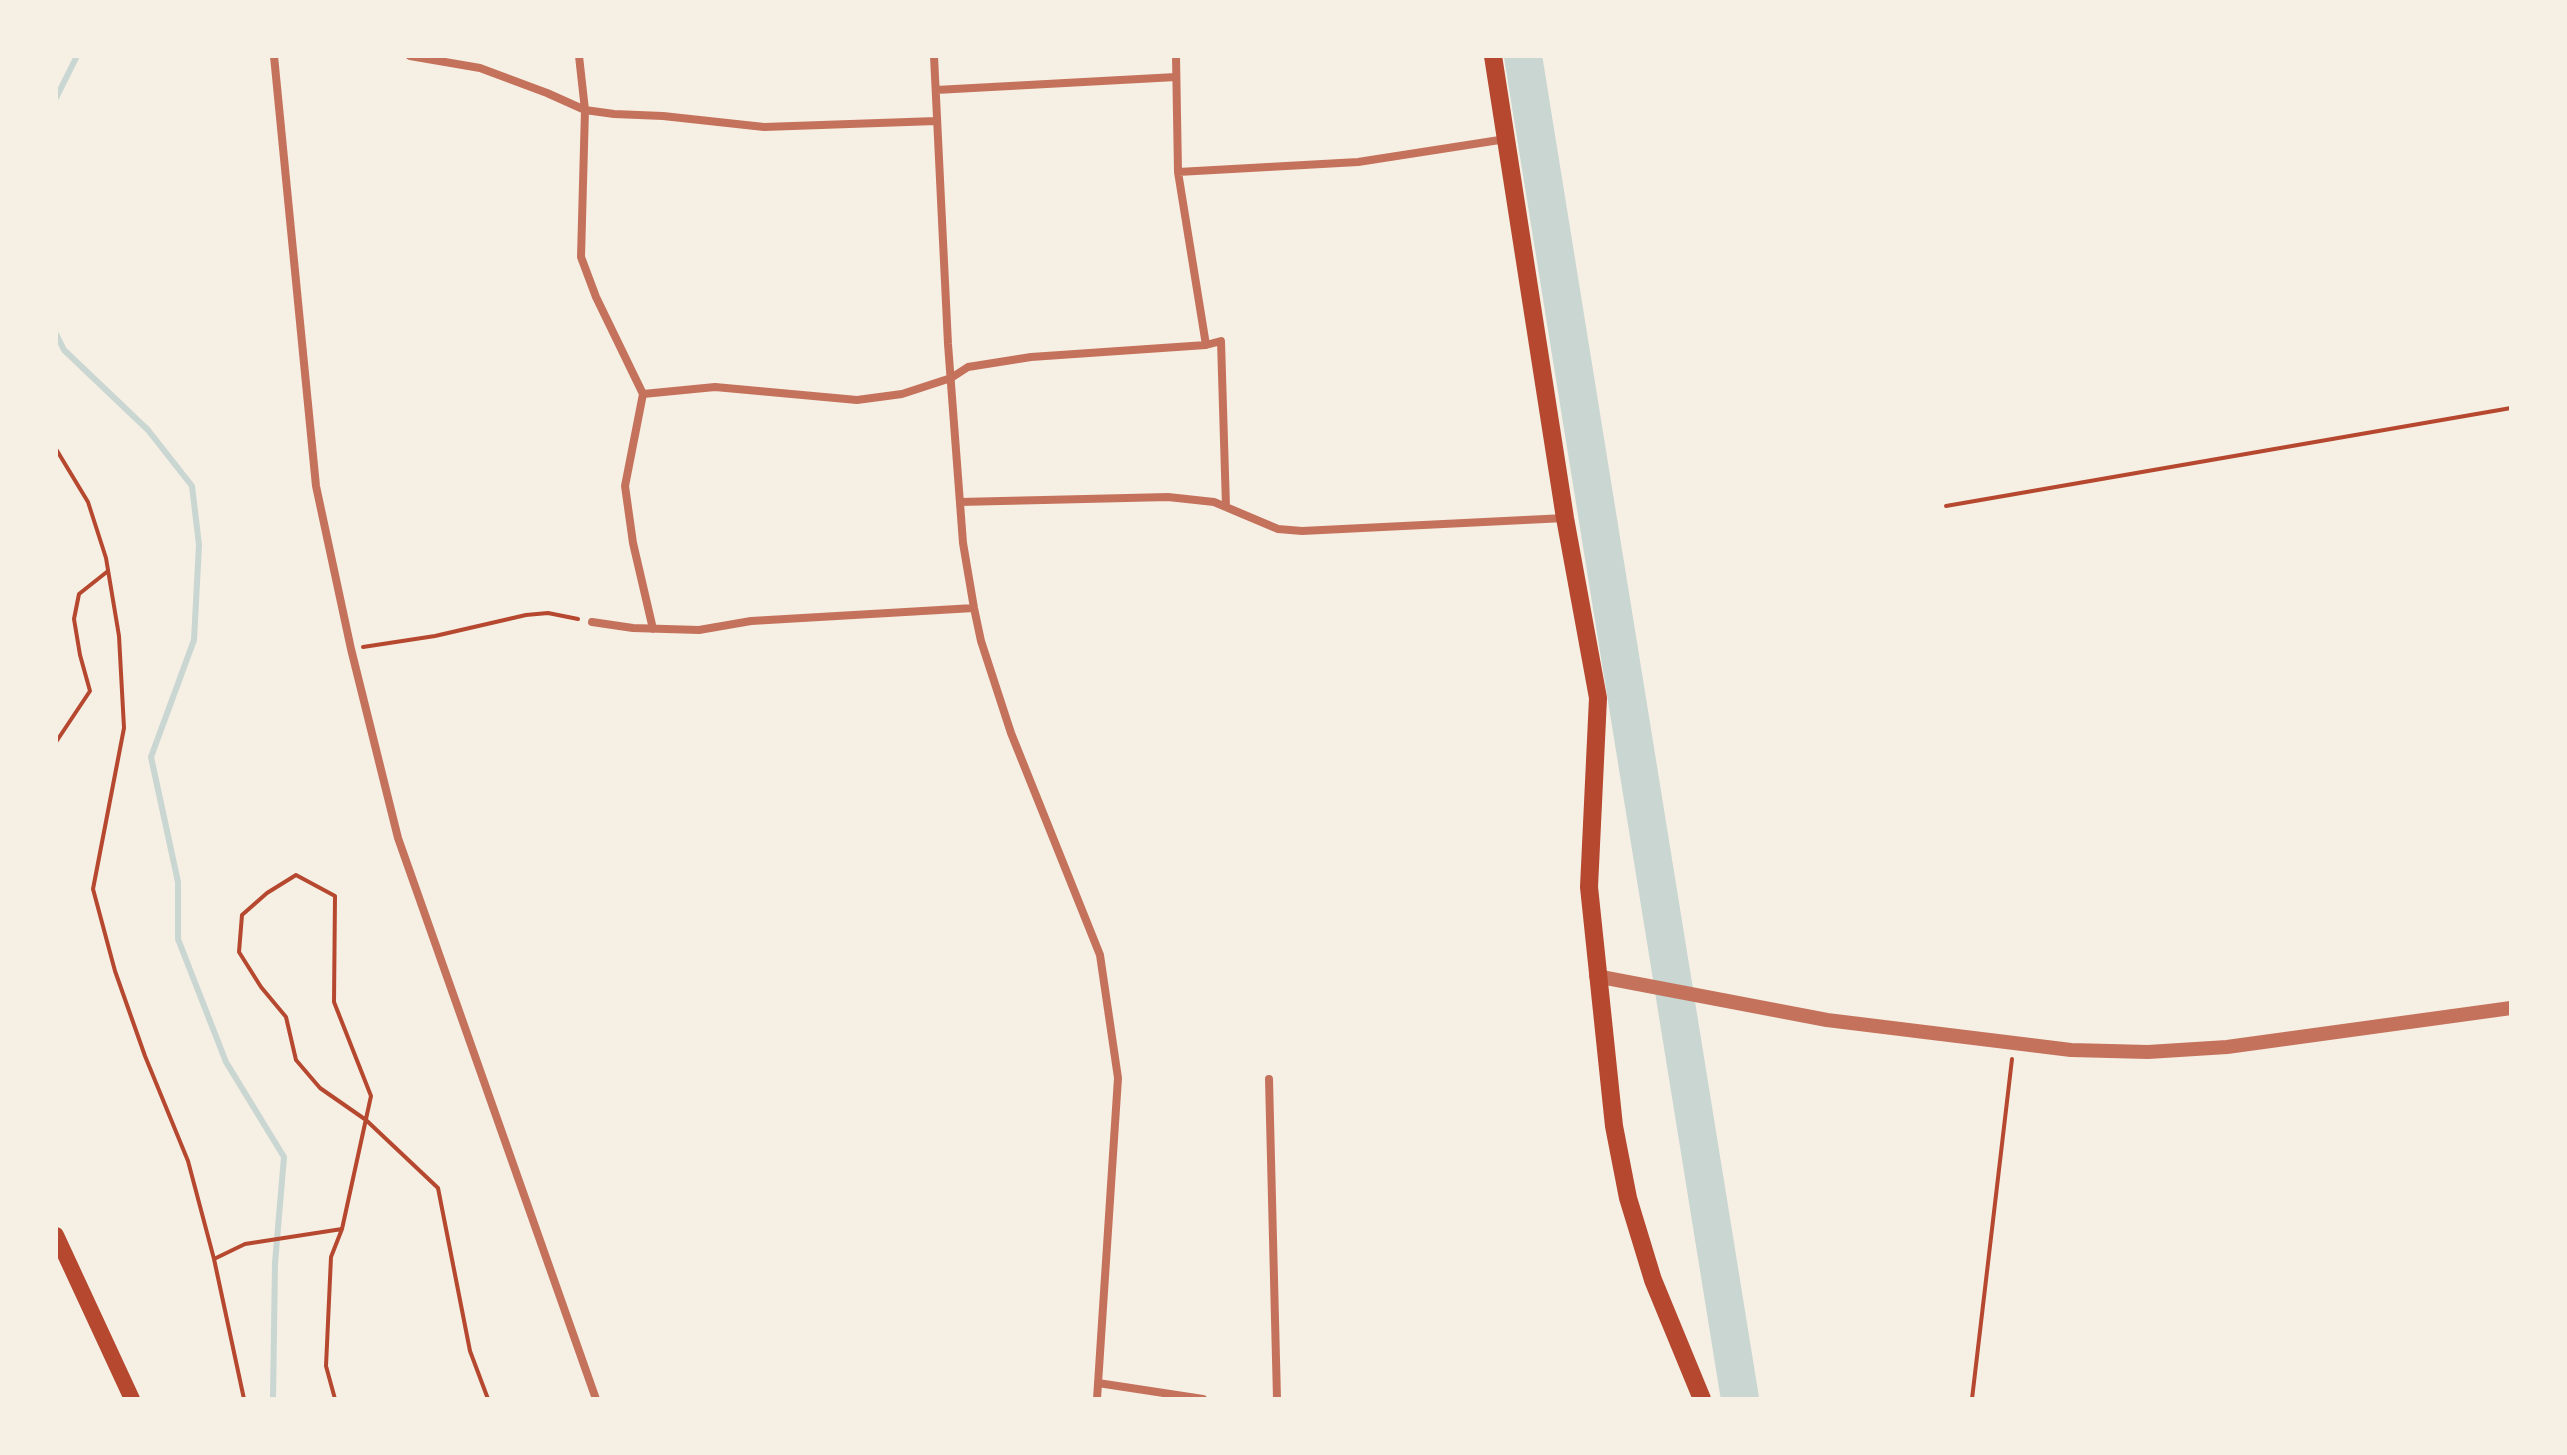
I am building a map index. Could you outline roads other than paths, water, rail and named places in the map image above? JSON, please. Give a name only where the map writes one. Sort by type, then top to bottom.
[{"type":"highway","points":[[1493,56],[1565,518],[1598,698],[1589,887],[1614,1126],[1628,1198],[1653,1280],[1702,1399]]},
{"type":"main road","points":[[56,1235],[132,1399]]},
{"type":"street","points":[[274,56],[316,486],[351,649],[398,838],[596,1399]]},
{"type":"street","points":[[410,56],[480,68],[585,110],[764,127],[936,121]]},
{"type":"street","points":[[579,56],[585,110],[581,257],[596,297],[643,394],[625,486],[633,543],[653,629]]},
{"type":"street","points":[[934,56],[951,378],[963,543],[974,608],[981,641],[1011,733],[1100,955],[1118,1078],[1097,1399]]},
{"type":"street","points":[[1176,56],[1178,172],[1206,345]]},
{"type":"street","points":[[936,90],[1176,77]]},
{"type":"street","points":[[1178,172],[1358,162],[1506,139]]},
{"type":"street","points":[[643,394],[715,387],[857,400],[902,394],[951,378],[968,367],[1031,357],[1206,345],[1221,341],[1226,507]]},
{"type":"street","points":[[960,502],[1168,497],[1214,502],[1278,529],[1302,531],[1565,518]]},
{"type":"street","points":[[592,622],[653,629],[699,630],[751,621],[974,608]]},
{"type":"street","points":[[1596,976],[1827,1020],[2071,1050],[2148,1052],[2227,1047],[2511,1008]]},
{"type":"street","points":[[1269,1079],[1277,1399]]},
{"type":"street","points":[[1098,1383],[1203,1399]]},
{"type":"waterway","points":[[56,98],[77,56]]},
{"type":"waterway","points":[[1523,56],[1740,1399]]},
{"type":"waterway","points":[[56,334],[64,350],[148,430],[192,486],[199,545],[194,640],[151,757],[178,882],[178,939],[226,1062],[284,1157],[275,1263],[273,1399]]}]
